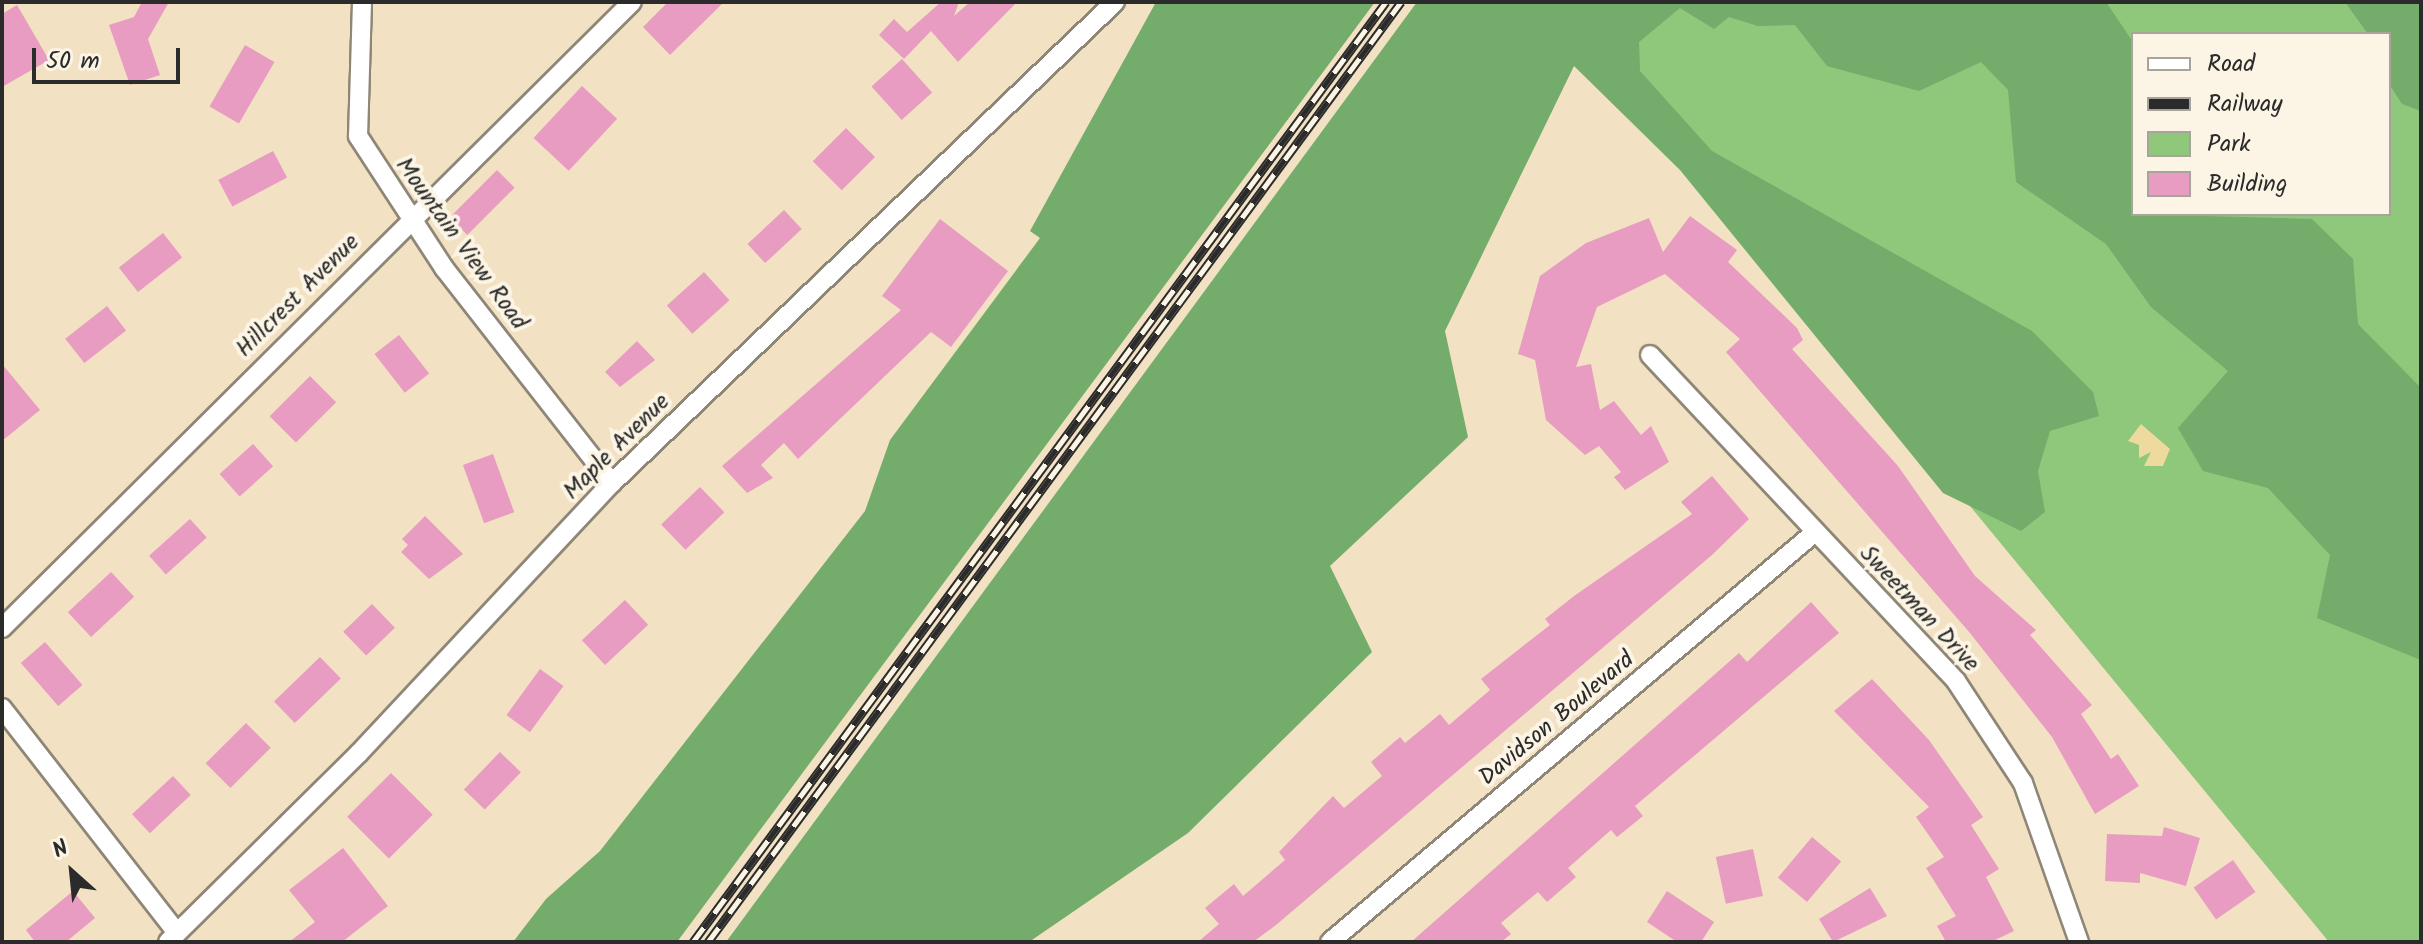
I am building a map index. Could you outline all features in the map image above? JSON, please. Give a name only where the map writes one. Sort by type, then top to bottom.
[{"type":"street","name":"Mountain View Road","points":[[362,2],[358,136],[409,219],[612,483]]},
{"type":"street","name":"Hillcrest Avenue","points":[[2,628],[409,219],[632,2]]},
{"type":"street","name":"Maple Avenue","points":[[173,937],[359,753],[612,483],[1115,2]]},
{"type":"street","name":"Sweetman Drive","points":[[1650,355],[1956,681],[2003,747],[2023,783],[2079,942]]},
{"type":"street","name":"Davidson Boulevard","points":[[1330,942],[1814,533]]},
{"type":"street","points":[[2,708],[173,937]]},
{"type":"green space","points":[[1156,2],[1375,2],[677,942],[513,942],[546,899],[600,851],[865,511],[890,440],[1040,238],[1030,231]]},
{"type":"green space","points":[[1417,2],[2106,2],[2131,39],[2131,216],[2312,219],[2353,259],[2358,324],[2421,388],[2421,660],[2317,618],[2330,555],[2268,488],[2203,471],[2178,428],[2228,371],[2151,307],[2106,244],[2016,182],[2008,90],[1981,62],[1919,91],[1827,66],[1795,25],[1758,26],[1729,17],[1714,29],[1680,8],[1639,42],[1640,71],[1712,151],[2032,331],[2093,392],[2099,416],[2050,431],[2038,471],[2045,512],[2021,531],[1943,493],[1680,170],[1574,66],[1445,331],[1468,437],[1330,566],[1372,652],[1188,833],[1029,942],[726,942]]},
{"type":"green space","points":[[1555,2],[2421,2],[2421,942],[2329,942]]},
{"type":"green space","points":[[2345,2],[2421,2],[2421,111],[2402,104],[2391,87],[2391,32],[2367,32]]},
{"type":"sand","points":[[2141,424],[2170,449],[2163,466],[2144,466],[2151,452],[2139,458],[2139,445],[2128,441]]},
{"type":"building","points":[[142,2],[169,2],[148,39],[160,75],[130,85],[109,25],[134,17]]},
{"type":"building","points":[[668,2],[724,2],[670,55],[643,27]]},
{"type":"building","points":[[941,2],[959,2],[954,16],[970,2],[1017,2],[958,62],[931,31],[904,59],[879,35],[894,19],[907,32]]},
{"type":"building","points":[[17,5],[49,60],[2,87],[2,14]]},
{"type":"building","points":[[245,45],[274,62],[239,123],[210,106]]},
{"type":"building","points":[[902,59],[932,92],[902,120],[872,86]]},
{"type":"building","points":[[582,86],[617,119],[569,171],[534,138]]},
{"type":"building","points":[[846,128],[875,157],[842,190],[813,161]]},
{"type":"building","points":[[273,151],[287,177],[232,207],[218,180]]},
{"type":"building","points":[[497,170],[515,188],[467,235],[450,217]]},
{"type":"building","points":[[784,210],[802,229],[765,263],[747,244]]},
{"type":"building","points":[[1690,216],[1737,250],[1728,262],[1797,328],[1803,340],[1792,349],[1898,466],[1975,576],[2036,630],[2030,635],[2092,705],[2081,714],[2111,759],[2118,754],[2139,786],[2095,814],[2052,737],[1970,633],[1726,352],[1740,339],[1665,274],[1597,307],[1576,367],[1591,364],[1600,410],[1614,401],[1641,435],[1651,426],[1669,462],[1625,490],[1614,477],[1621,472],[1599,446],[1585,455],[1546,420],[1535,360],[1518,354],[1540,276],[1586,243],[1649,218],[1663,252]]},
{"type":"building","points":[[940,219],[1008,271],[951,347],[931,332],[798,459],[784,443],[761,465],[773,478],[747,493],[722,466],[901,310],[882,296]]},
{"type":"building","points":[[163,233],[182,257],[138,292],[119,267]]},
{"type":"building","points":[[704,272],[729,300],[692,334],[667,305]]},
{"type":"building","points":[[107,306],[126,330],[84,363],[65,339]]},
{"type":"building","points":[[399,335],[429,374],[405,393],[375,354]]},
{"type":"building","points":[[637,341],[655,360],[620,387],[605,372]]},
{"type":"building","points":[[2,364],[40,410],[2,441]]},
{"type":"building","points":[[310,376],[336,402],[296,442],[270,416]]},
{"type":"building","points":[[253,444],[273,466],[240,496],[220,474]]},
{"type":"building","points":[[493,454],[514,512],[484,523],[463,465]]},
{"type":"building","points":[[1712,476],[1749,519],[1712,555],[1276,925],[1253,942],[1198,942],[1219,924],[1205,908],[1234,884],[1243,896],[1285,860],[1279,852],[1333,796],[1344,808],[1382,776],[1371,762],[1400,737],[1405,743],[1440,714],[1449,725],[1490,690],[1481,679],[1550,625],[1545,619],[1692,514],[1681,502]]},
{"type":"building","points":[[700,487],[724,512],[685,550],[661,525]]},
{"type":"building","points":[[425,516],[463,554],[429,579],[401,552],[408,545],[402,539]]},
{"type":"building","points":[[190,519],[207,538],[166,574],[149,556]]},
{"type":"building","points":[[111,572],[134,597],[91,637],[68,612]]},
{"type":"building","points":[[625,600],[648,625],[605,665],[582,640]]},
{"type":"building","points":[[1811,602],[1839,633],[1635,806],[1643,816],[1617,837],[1611,830],[1568,868],[1576,877],[1547,902],[1538,892],[1501,923],[1511,934],[1501,942],[1411,942],[1739,653],[1747,662]]},
{"type":"building","points":[[372,604],[395,628],[366,656],[343,632]]},
{"type":"building","points":[[45,642],[82,685],[58,706],[21,663]]},
{"type":"building","points":[[320,657],[341,679],[295,723],[274,701]]},
{"type":"building","points":[[540,669],[563,686],[530,732],[506,715]]},
{"type":"building","points":[[1872,679],[1929,740],[1983,817],[1971,825],[1999,869],[1986,877],[2014,931],[1991,942],[1946,942],[1937,926],[1956,916],[1926,868],[1944,857],[1916,817],[1929,807],[1834,711]]},
{"type":"building","points":[[246,723],[271,748],[230,788],[206,763]]},
{"type":"building","points":[[500,752],[521,772],[485,810],[464,789]]},
{"type":"building","points":[[391,773],[433,815],[389,859],[347,817]]},
{"type":"building","points":[[173,776],[191,795],[150,833],[132,814]]},
{"type":"building","points":[[2164,827],[2200,838],[2186,886],[2140,873],[2140,883],[2105,881],[2107,834],[2162,836]]},
{"type":"building","points":[[1812,837],[1841,861],[1807,902],[1778,878]]},
{"type":"building","points":[[343,848],[388,906],[342,942],[289,942],[315,922],[289,890]]},
{"type":"building","points":[[1753,849],[1763,896],[1726,904],[1716,857]]},
{"type":"building","points":[[2233,860],[2255,892],[2216,919],[2194,888]]},
{"type":"building","points":[[1870,888],[1887,916],[1833,942],[1819,919]]},
{"type":"building","points":[[73,891],[95,918],[66,942],[35,942],[26,930]]},
{"type":"building","points":[[1667,891],[1714,922],[1701,942],[1677,942],[1647,922]]},
{"type":"railway","points":[[693,942],[1386,2]]},
{"type":"railway","points":[[708,942],[1401,2]]}]
